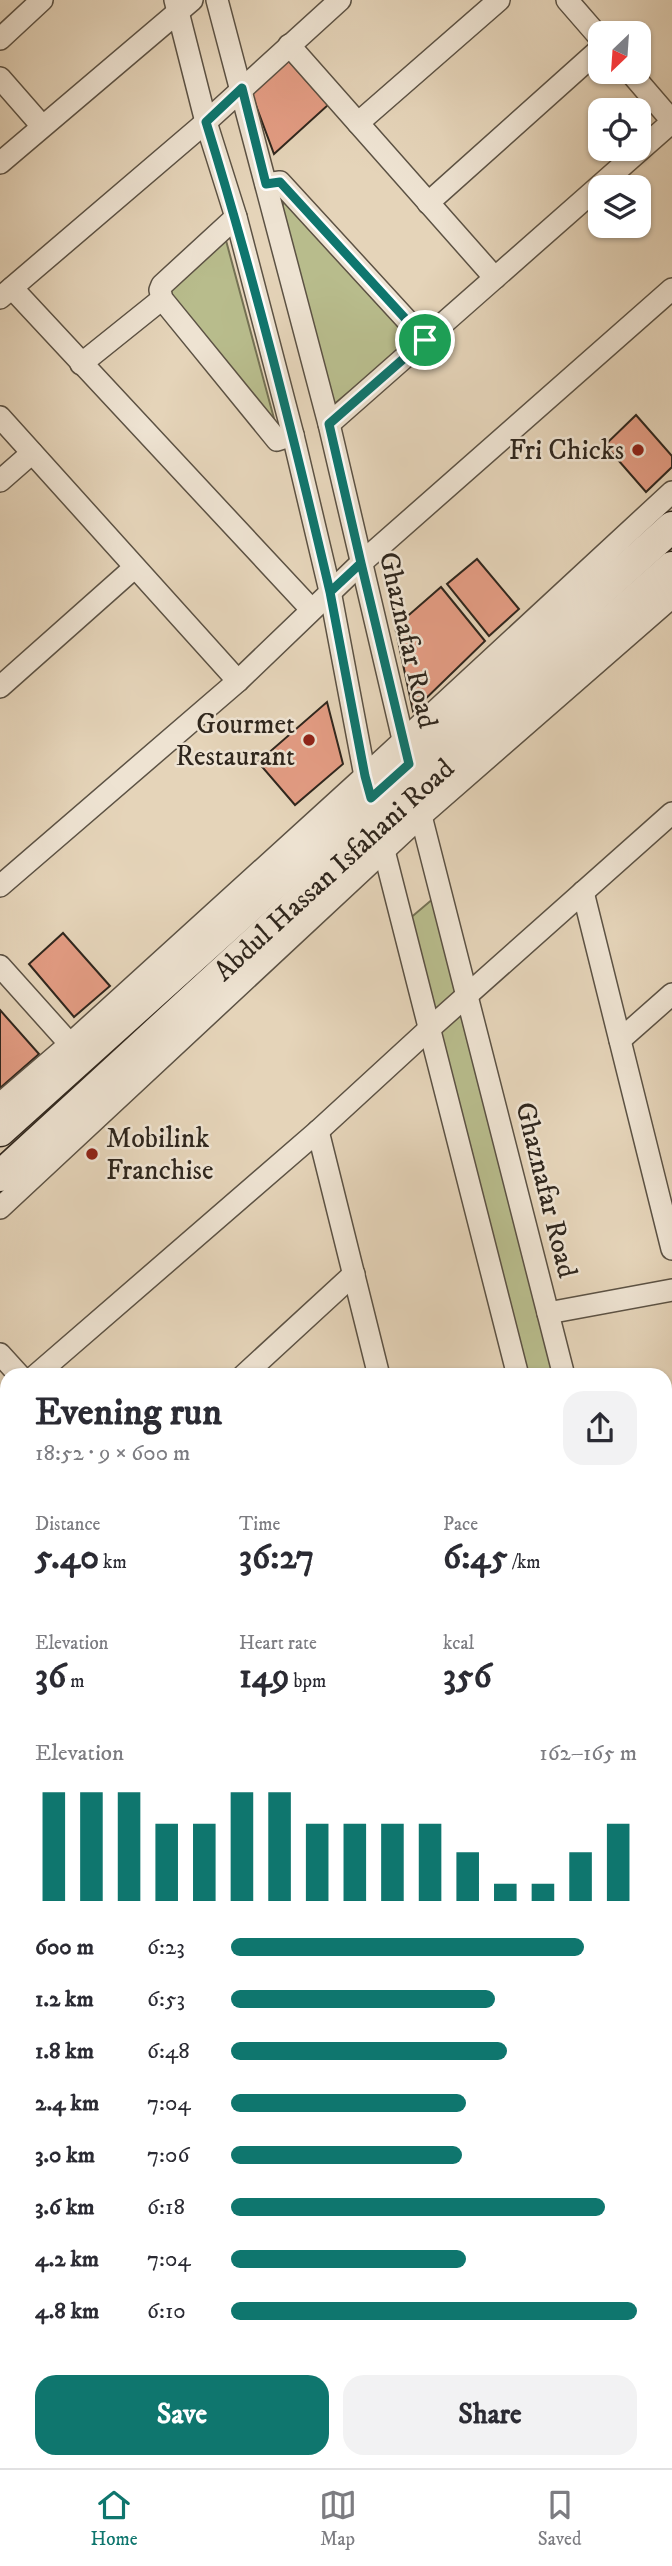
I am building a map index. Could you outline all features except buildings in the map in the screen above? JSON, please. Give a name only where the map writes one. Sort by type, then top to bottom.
[{"type":"main road","name":"Abdul Hassan Isfahani Road","points":[[0,1131],[76,1051],[406,751],[672,527]]},
{"type":"main road","name":"Abdul Hassan Isfahani Road","points":[[0,1177],[381,840],[672,567]]},
{"type":"street","points":[[0,39],[42,0]]},
{"type":"street","name":"Ghaznafar Road","points":[[217,0],[329,424],[419,805],[562,1368]]},
{"type":"street","points":[[310,609],[81,364],[6,293],[206,122],[340,0]]},
{"type":"street","points":[[358,123],[499,0]]},
{"type":"street","points":[[567,0],[588,24]]},
{"type":"street","points":[[0,163],[181,4],[206,122],[236,217],[293,436],[330,592],[368,787],[516,1368]]},
{"type":"street","points":[[289,45],[495,278]]},
{"type":"street","points":[[428,203],[588,60]]},
{"type":"street","points":[[0,78],[42,126]]},
{"type":"street","points":[[329,424],[672,121],[640,84]]},
{"type":"street","points":[[266,184],[280,182],[425,340]]},
{"type":"street","points":[[236,217],[162,285],[162,299],[277,440],[293,436]]},
{"type":"street","points":[[0,886],[238,681],[310,609],[672,289]]},
{"type":"street","points":[[81,364],[162,299]]},
{"type":"street","points":[[0,417],[238,681]]},
{"type":"street","points":[[0,481],[32,453]]},
{"type":"street","points":[[406,751],[672,492]]},
{"type":"street","points":[[0,687],[134,568]]},
{"type":"street","points":[[419,805],[672,597]]},
{"type":"street","points":[[44,1368],[318,1131],[672,813]]},
{"type":"street","points":[[0,1208],[381,840]]},
{"type":"street","points":[[583,892],[672,1249]]},
{"type":"street","points":[[0,966],[76,1051],[0,1104]]},
{"type":"street","points":[[620,1040],[672,995]]},
{"type":"street","points":[[318,1131],[377,1368]]},
{"type":"street","points":[[252,1368],[354,1273]]},
{"type":"street","points":[[548,1312],[672,1290]]},
{"type":"street","points":[[0,1354],[13,1368]]},
{"type":"green space","points":[[285,195],[417,336],[333,405],[281,213]]},
{"type":"green space","points":[[224,233],[279,437],[166,289]]},
{"type":"green space","points":[[441,892],[562,1368],[518,1368],[402,925]]},
{"type":"place","name":"Fri Chicks","points":[[638,450]]},
{"type":"place","name":"Gourmet Restaurant","points":[[309,740]]},
{"type":"place","name":"Mobilink Franchise","points":[[92,1154]]},
{"type":"route","points":[[425,340],[280,182],[266,184],[242,88],[206,122],[236,217],[330,592],[361,563],[409,764],[371,798],[330,592],[361,563],[329,424],[425,340]]}]
